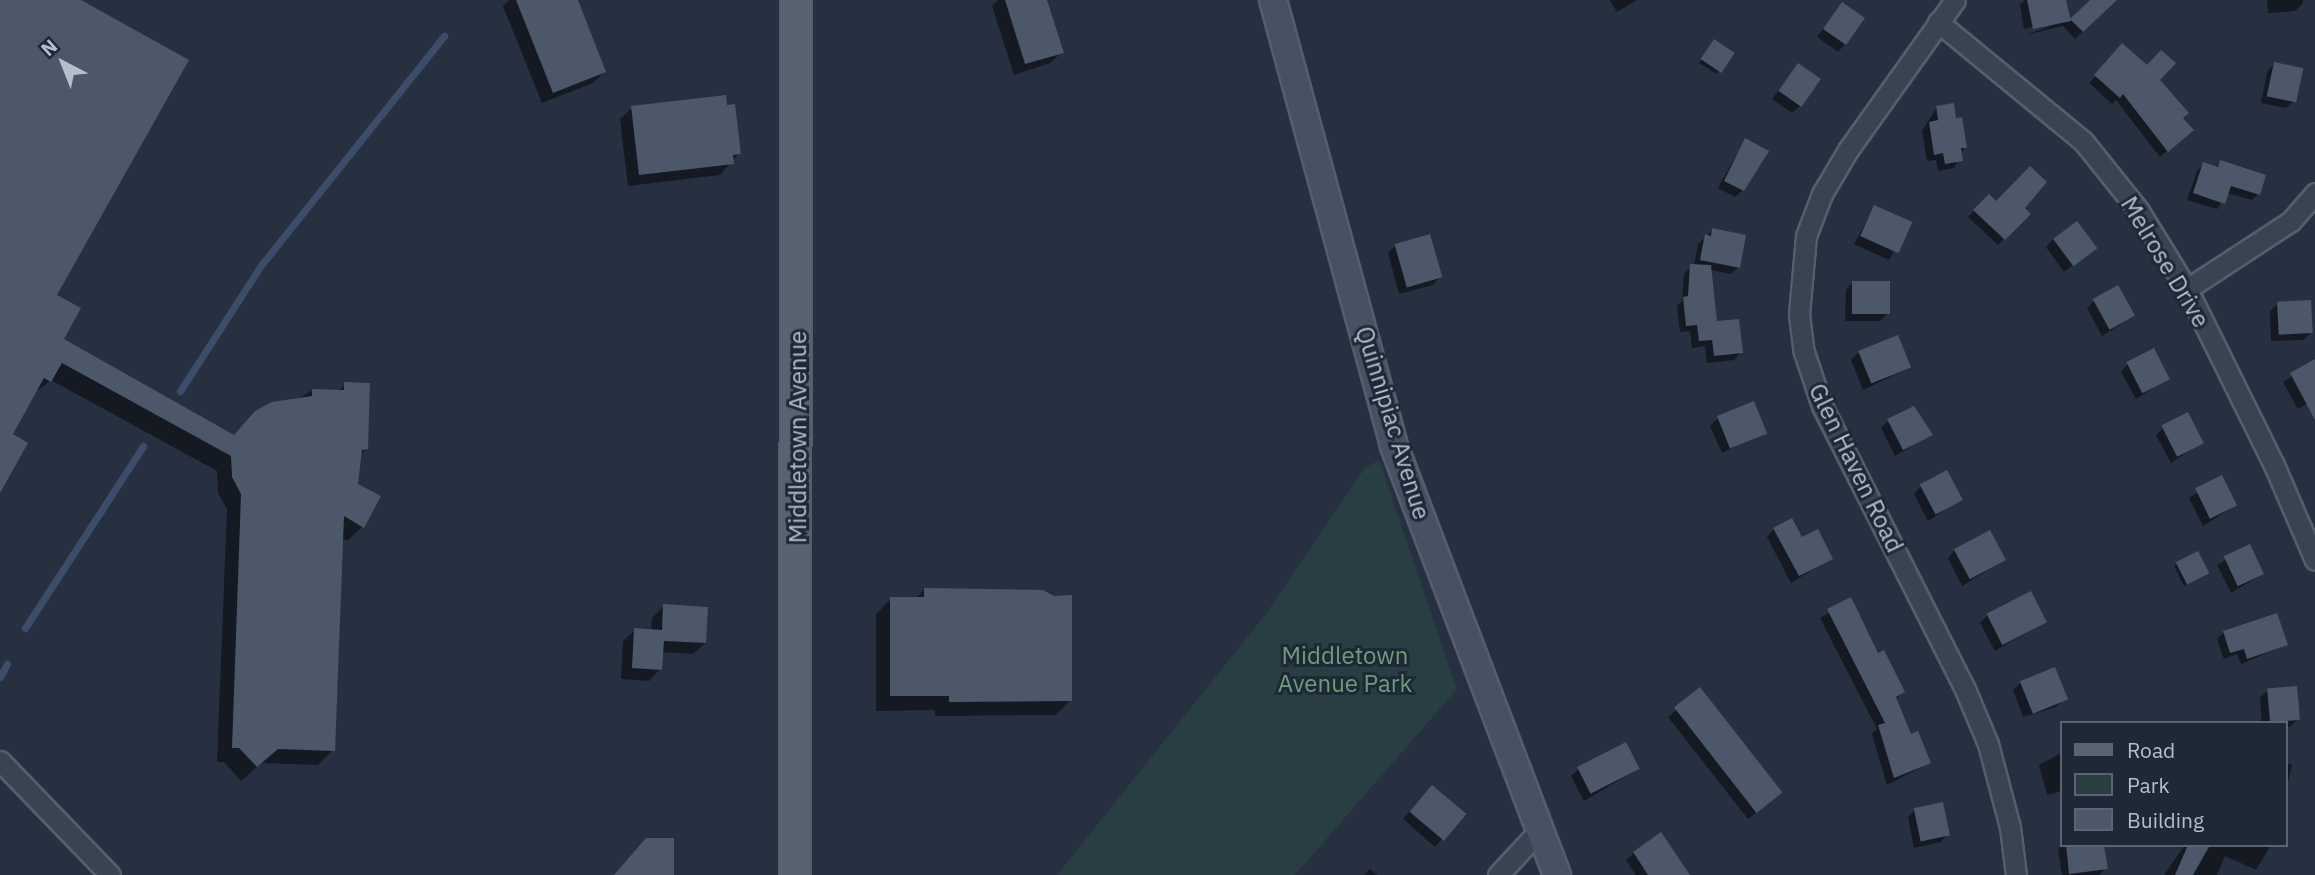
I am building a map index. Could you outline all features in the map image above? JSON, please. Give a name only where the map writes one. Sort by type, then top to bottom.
[{"type":"main road","name":"Middletown Avenue","points":[[795,875],[796,0]]},
{"type":"main road","name":"Quinnipiac Avenue","points":[[1273,0],[1395,446],[1538,832],[1557,875]]},
{"type":"street","name":"Glen Haven Road","points":[[1955,0],[1848,150],[1822,194],[1806,236],[1799,314],[1804,352],[1822,406],[1965,689],[1988,744],[2010,827],[2016,875]]},
{"type":"street","name":"Melrose Drive","points":[[1938,22],[2083,141],[2139,211],[2187,289],[2315,560]]},
{"type":"street","points":[[2187,289],[2291,221],[2315,193]]},
{"type":"street","points":[[0,761],[110,875]]},
{"type":"street","points":[[1498,875],[1538,832]]},
{"type":"green space","name":"Middletown Avenue Park","points":[[1379,460],[1457,689],[1295,875],[1057,875],[1265,615],[1364,469]]},
{"type":"building","points":[[0,0],[81,0],[189,60],[57,295],[81,308],[64,339],[234,435],[255,411],[272,402],[312,396],[312,389],[344,390],[344,382],[370,383],[368,449],[362,450],[358,484],[381,496],[364,528],[344,516],[335,751],[278,749],[257,767],[239,748],[232,748],[241,494],[232,477],[231,456],[62,363],[51,382],[44,378],[13,434],[28,443],[0,493]]},
{"type":"building","points":[[516,0],[578,0],[606,72],[553,93]]},
{"type":"building","points":[[1005,0],[1047,0],[1064,53],[1025,64]]},
{"type":"building","points":[[2027,0],[2066,0],[2071,21],[2033,29]]},
{"type":"building","points":[[2090,0],[2117,0],[2083,32],[2070,19]]},
{"type":"building","points":[[1842,2],[1865,18],[1846,45],[1823,29]]},
{"type":"building","points":[[1714,39],[1735,53],[1721,73],[1701,59]]},
{"type":"building","points":[[2122,43],[2147,65],[2161,50],[2176,63],[2160,80],[2189,113],[2183,118],[2194,130],[2168,152],[2123,94],[2120,98],[2094,75]]},
{"type":"building","points":[[2274,62],[2303,68],[2296,102],[2267,96]]},
{"type":"building","points":[[1798,63],[1821,79],[1801,107],[1778,91]]},
{"type":"building","points":[[726,95],[727,105],[735,104],[741,154],[733,155],[734,164],[639,175],[631,106]]},
{"type":"building","points":[[1954,103],[1956,118],[1962,117],[1967,148],[1961,148],[1963,161],[1945,164],[1943,153],[1934,155],[1929,122],[1938,120],[1936,106]]},
{"type":"building","points":[[1745,138],[1769,151],[1744,191],[1724,181]]},
{"type":"building","points":[[2220,160],[2266,175],[2260,195],[2231,186],[2225,204],[2193,193],[2203,162],[2218,167]]},
{"type":"building","points":[[2030,166],[2047,182],[2025,208],[2031,214],[2005,240],[1973,210],[1989,194],[1996,201]]},
{"type":"building","points":[[1874,205],[1912,222],[1899,253],[1860,236]]},
{"type":"building","points":[[2077,221],[2097,248],[2074,266],[2053,239]]},
{"type":"building","points":[[1712,228],[1746,235],[1740,268],[1700,260],[1705,234],[1711,236]]},
{"type":"building","points":[[1430,234],[1442,277],[1407,287],[1394,244]]},
{"type":"building","points":[[1690,264],[1711,265],[1717,321],[1739,319],[1743,353],[1714,356],[1712,340],[1699,341],[1697,325],[1686,326],[1683,297],[1688,296]]},
{"type":"building","points":[[1852,281],[1890,281],[1890,314],[1852,314]]},
{"type":"building","points":[[2118,285],[2135,316],[2110,330],[2093,299]]},
{"type":"building","points":[[2311,300],[2313,333],[2279,335],[2277,302]]},
{"type":"building","points":[[1898,335],[1911,367],[1871,384],[1858,351]]},
{"type":"building","points":[[2154,348],[2170,379],[2142,393],[2126,362]]},
{"type":"building","points":[[2315,359],[2315,420],[2290,373]]},
{"type":"building","points":[[1754,401],[1767,433],[1730,448],[1717,416]]},
{"type":"building","points":[[1914,406],[1933,435],[1903,450],[1887,419]]},
{"type":"building","points":[[2188,412],[2204,443],[2177,457],[2161,426]]},
{"type":"building","points":[[1947,470],[1963,500],[1936,515],[1920,485]]},
{"type":"building","points":[[2222,475],[2237,506],[2210,519],[2195,488]]},
{"type":"building","points":[[1792,518],[1802,537],[1818,529],[1833,559],[1799,576],[1773,528]]},
{"type":"building","points":[[1990,530],[2006,560],[1970,579],[1954,549]]},
{"type":"building","points":[[2250,544],[2264,574],[2238,586],[2224,556]]},
{"type":"building","points":[[2198,551],[2209,573],[2187,585],[2176,562]]},
{"type":"building","points":[[924,588],[1043,590],[1054,596],[1072,595],[1072,701],[949,702],[949,696],[890,696],[890,597],[924,597]]},
{"type":"building","points":[[2031,591],[2047,622],[2002,645],[1986,614]]},
{"type":"building","points":[[1851,597],[1878,653],[1884,650],[1905,692],[1896,697],[1911,734],[1918,731],[1931,763],[1894,778],[1878,725],[1885,723],[1827,609]]},
{"type":"building","points":[[663,604],[708,607],[706,643],[664,641],[662,670],[632,668],[634,628],[662,630]]},
{"type":"building","points":[[2277,613],[2288,645],[2247,659],[2244,649],[2230,653],[2223,631]]},
{"type":"building","points":[[2055,667],[2068,699],[2033,714],[2020,681]]},
{"type":"building","points":[[2297,686],[2300,720],[2270,721],[2267,689]]},
{"type":"building","points":[[1700,687],[1782,793],[1756,813],[1674,707]]},
{"type":"building","points":[[1626,742],[1640,769],[1591,794],[1577,767]]},
{"type":"building","points":[[1432,785],[1466,814],[1444,841],[1410,812]]},
{"type":"building","points":[[1943,802],[1950,835],[1921,841],[1914,808]]},
{"type":"building","points":[[1661,832],[1690,875],[1648,875],[1633,852]]},
{"type":"building","points":[[646,838],[674,838],[674,875],[614,875]]},
{"type":"building","points":[[2066,847],[2104,847],[2108,869],[2069,874]]},
{"type":"building","points":[[2187,847],[2209,847],[2193,875],[2175,875]]},
{"type":"waterway","points":[[180,391],[262,264],[444,36]]},
{"type":"waterway","points":[[25,628],[143,446]]},
{"type":"waterway","points":[[0,677],[7,664]]}]
